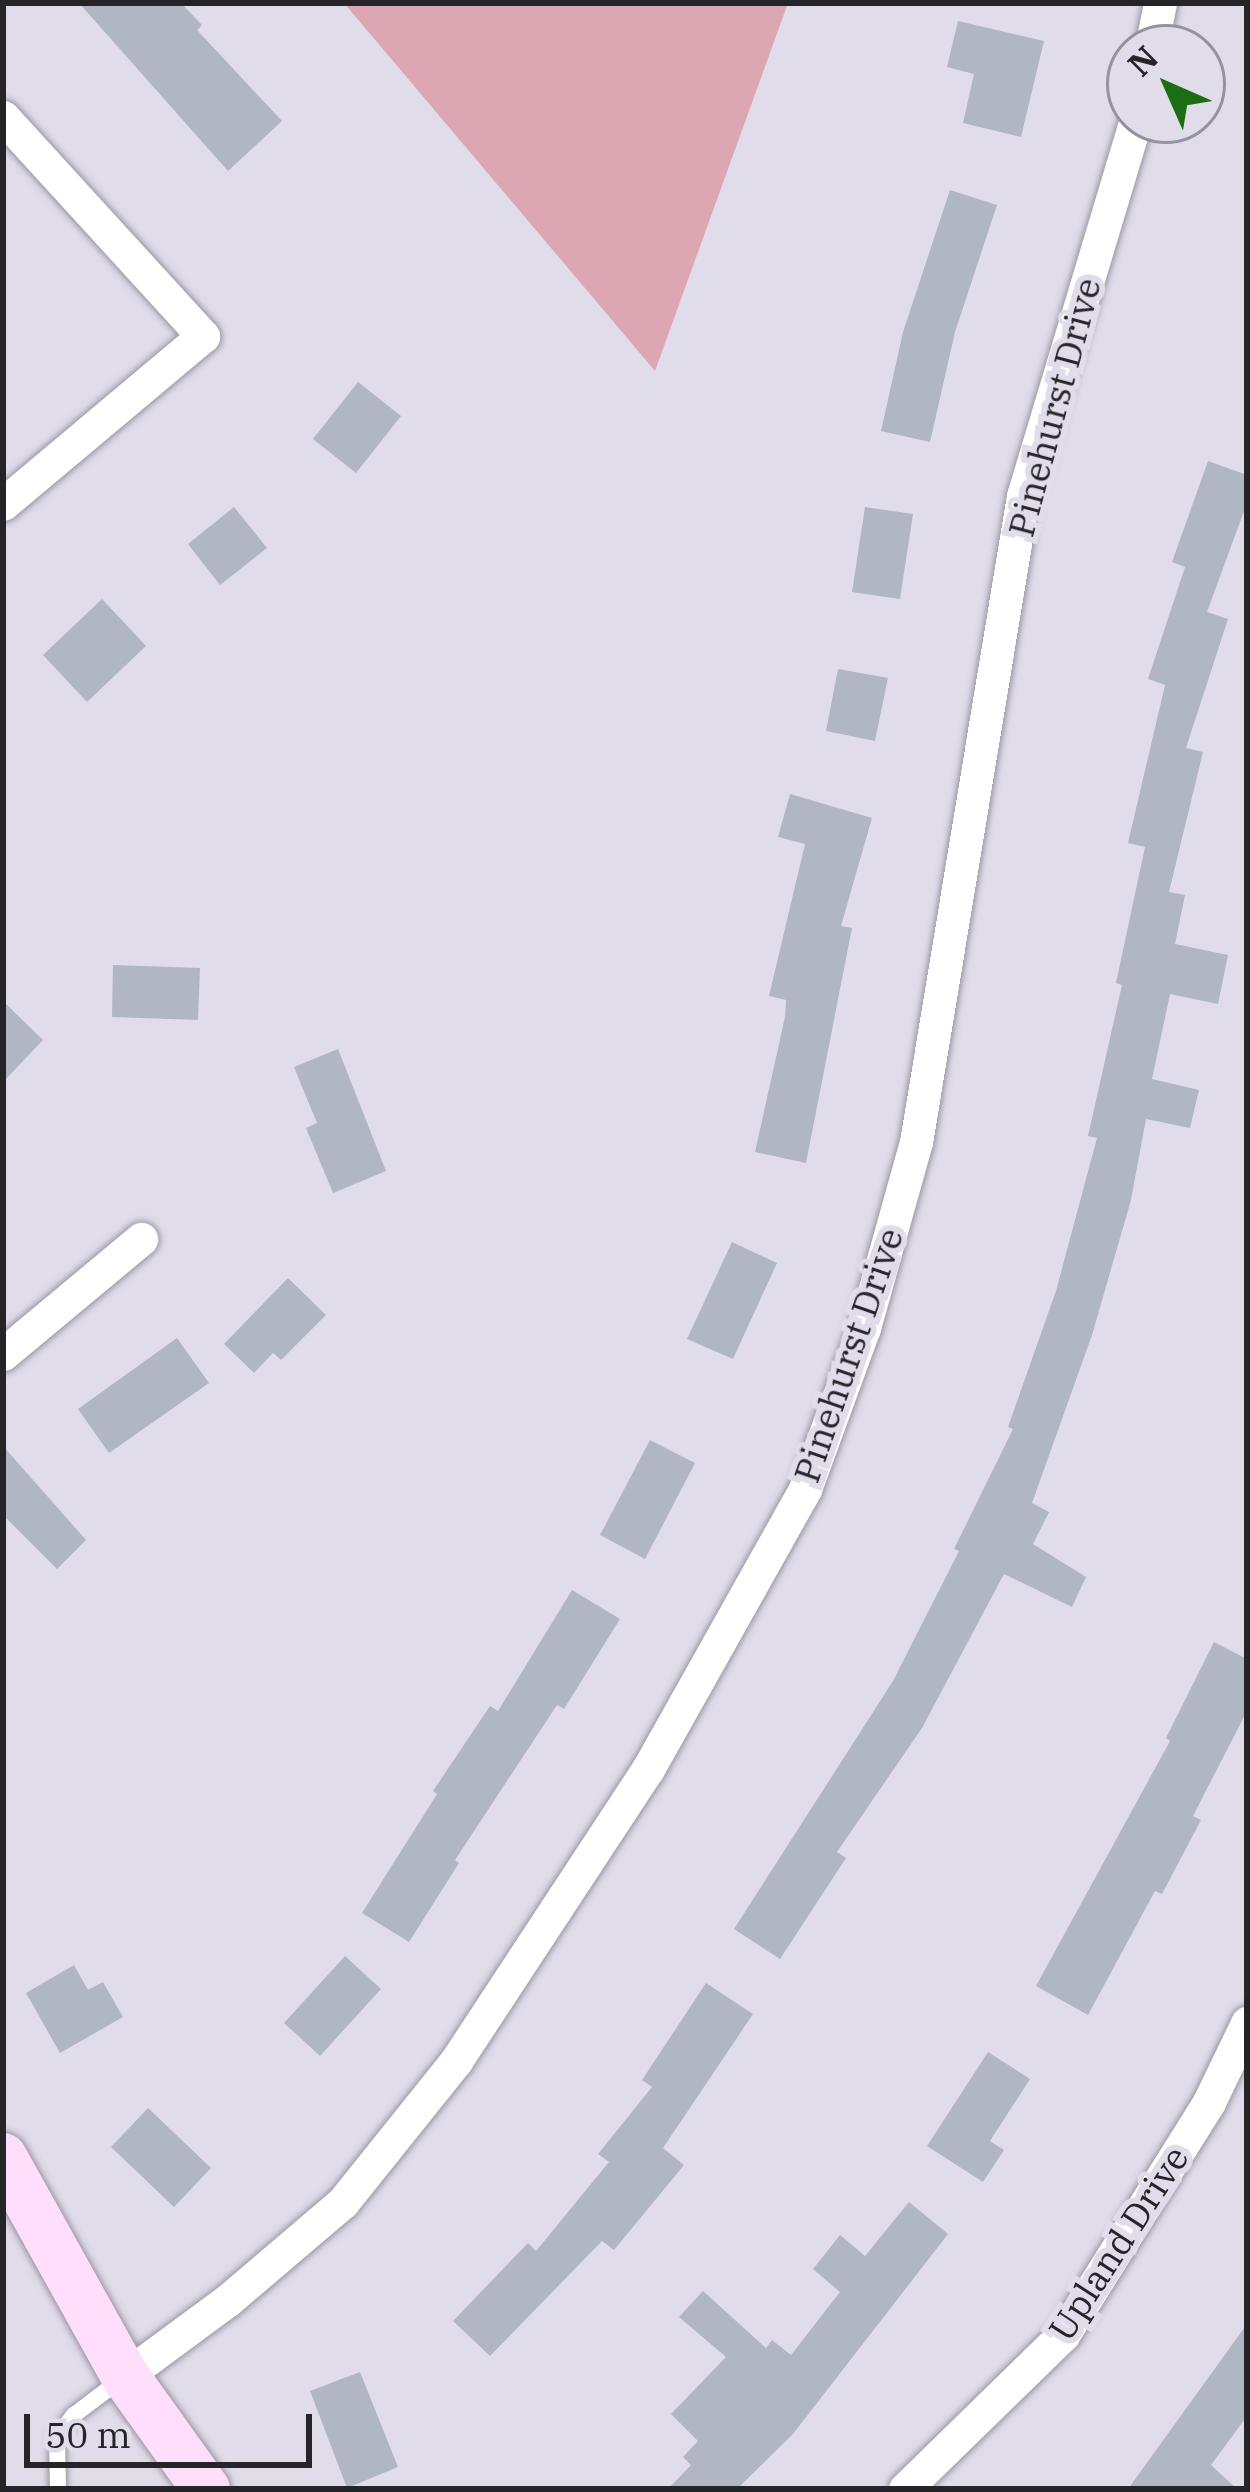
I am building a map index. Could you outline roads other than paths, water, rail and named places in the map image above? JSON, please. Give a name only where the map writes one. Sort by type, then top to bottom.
[{"type":"street","points":[[3,117],[203,336],[3,504]]},
{"type":"street","name":"Pinehurst Drive","points":[[125,2377],[228,2300],[343,2202],[455,2062],[648,1769],[805,1489],[864,1328],[916,1142],[1023,496],[1129,144]]},
{"type":"street","points":[[3,1354],[140,1239]]},
{"type":"street","name":"Upland Drive","points":[[905,2489],[1064,2335],[1209,2102],[1247,2023]]},
{"type":"street","points":[[3,2157],[125,2377],[206,2489]]},
{"type":"lane","points":[[58,2489],[57,2438],[74,2415],[125,2377]]}]
